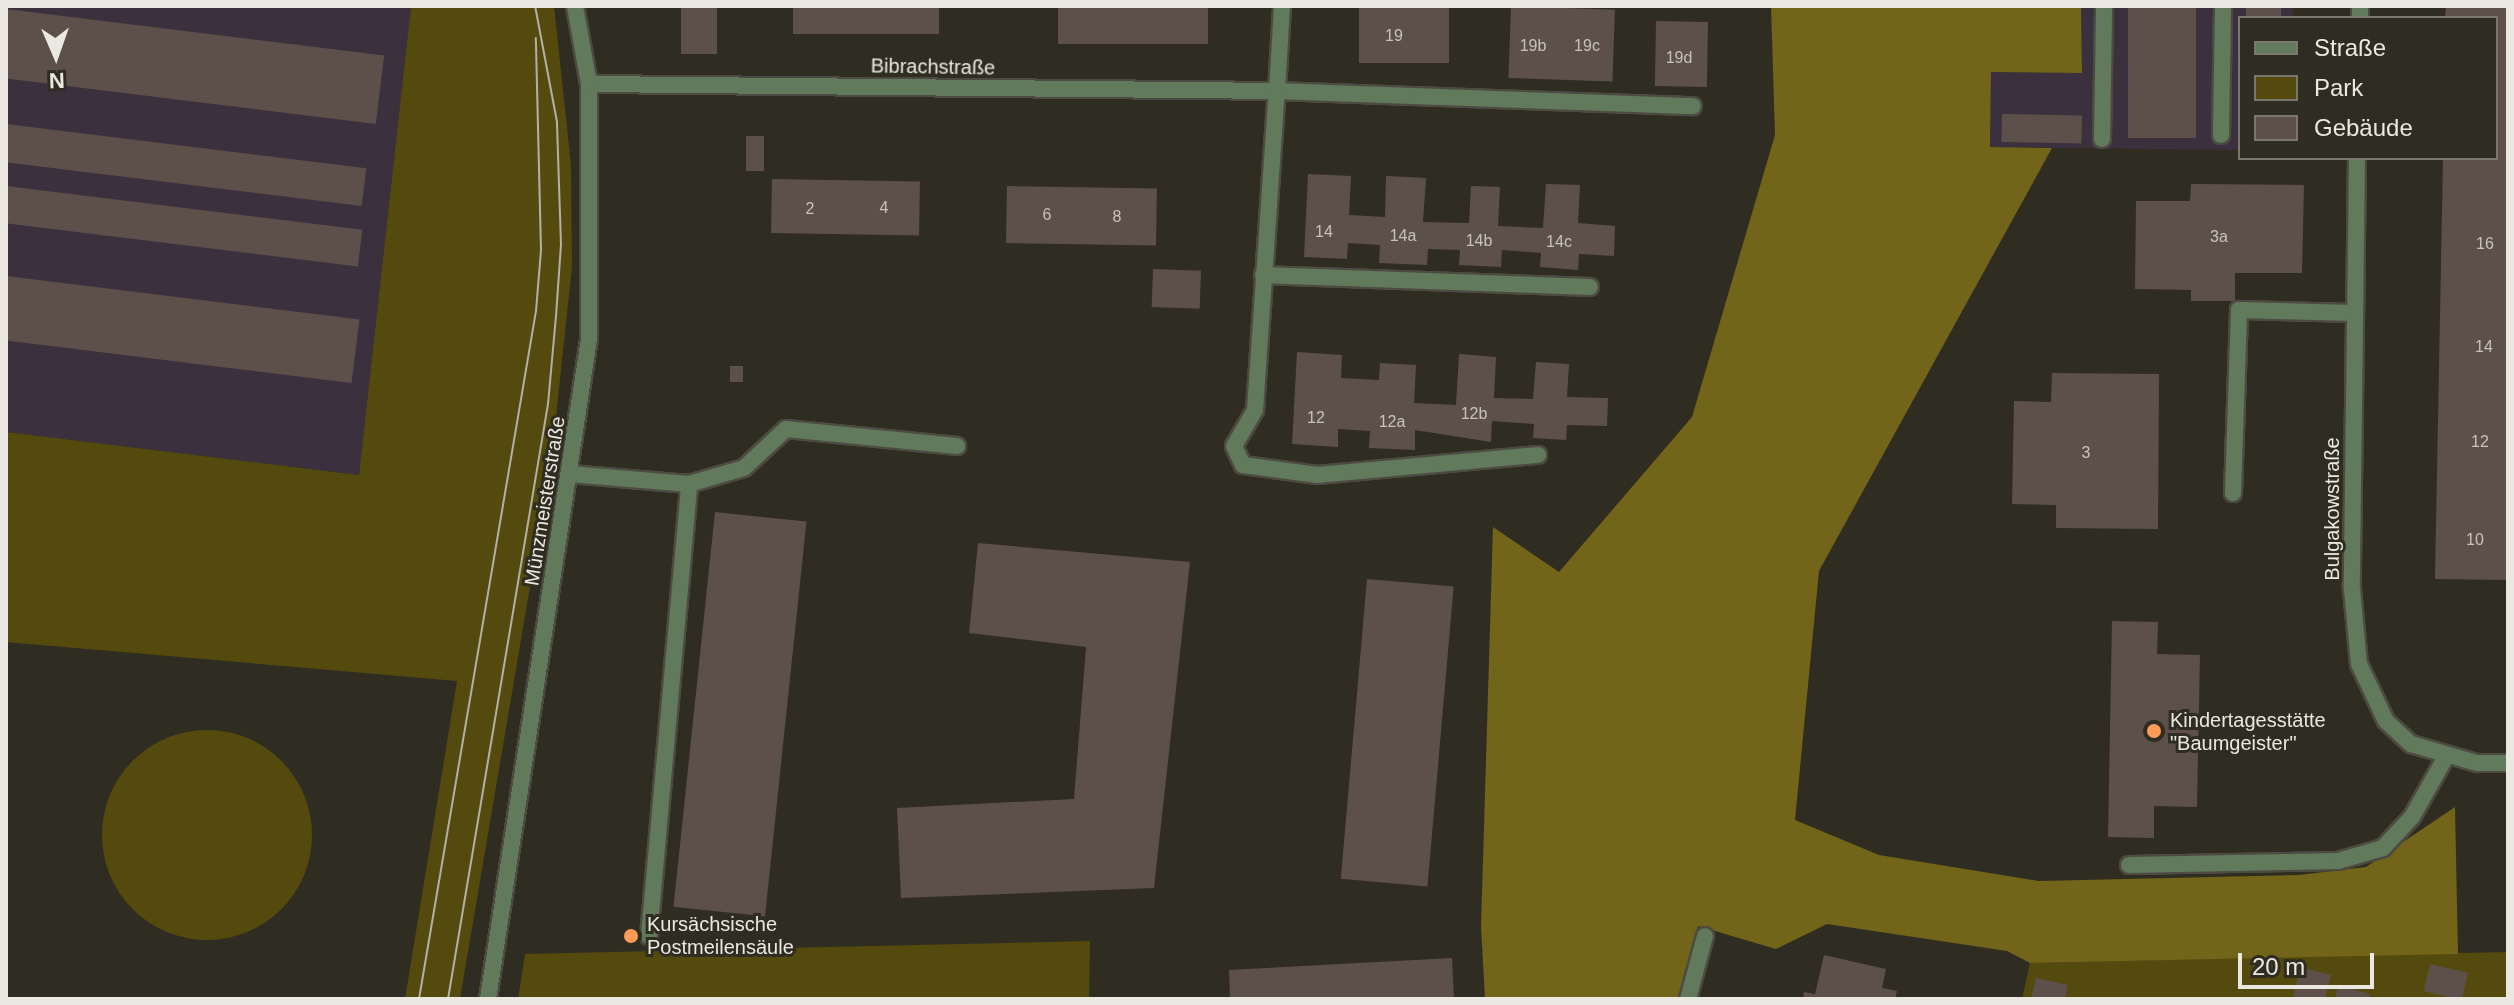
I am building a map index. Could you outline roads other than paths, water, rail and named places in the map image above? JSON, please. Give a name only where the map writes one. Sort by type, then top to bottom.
[{"type":"street","name":"Münzmeisterstraße","points":[[488,999],[589,339],[589,84],[575,6]]},
{"type":"street","points":[[1282,6],[1255,410],[1234,446],[1243,465],[1317,475],[1538,455]]},
{"type":"street","points":[[2102,139],[2104,6]]},
{"type":"street","points":[[2221,135],[2223,6]]},
{"type":"street","name":"Bibrachstraße","points":[[589,84],[1277,91],[1693,106]]},
{"type":"street","name":"Bulgakowstraße","points":[[2357,160],[2352,589],[2359,664],[2386,721],[2411,744],[2447,755],[2508,763]]},
{"type":"street","points":[[1263,275],[1590,287]]},
{"type":"street","points":[[2233,493],[2239,310],[2354,313]]},
{"type":"street","points":[[570,474],[689,484],[744,468],[786,429],[957,446]]},
{"type":"street","points":[[649,936],[689,484]]},
{"type":"street","points":[[2129,865],[2338,861],[2383,848],[2412,817],[2447,755]]},
{"type":"street","points":[[1688,999],[1705,936]]},
{"type":"tram line","points":[[448,999],[548,404],[556,316],[561,245],[557,122],[535,6]]},
{"type":"tram line","points":[[419,999],[536,311],[541,250],[536,38]]},
{"type":"place","name":"Kindertagesstätte \"Baumgeister\"","points":[[2154,731]]},
{"type":"place","name":"Kursächsische Postmeilensäule","points":[[631,936]]}]
